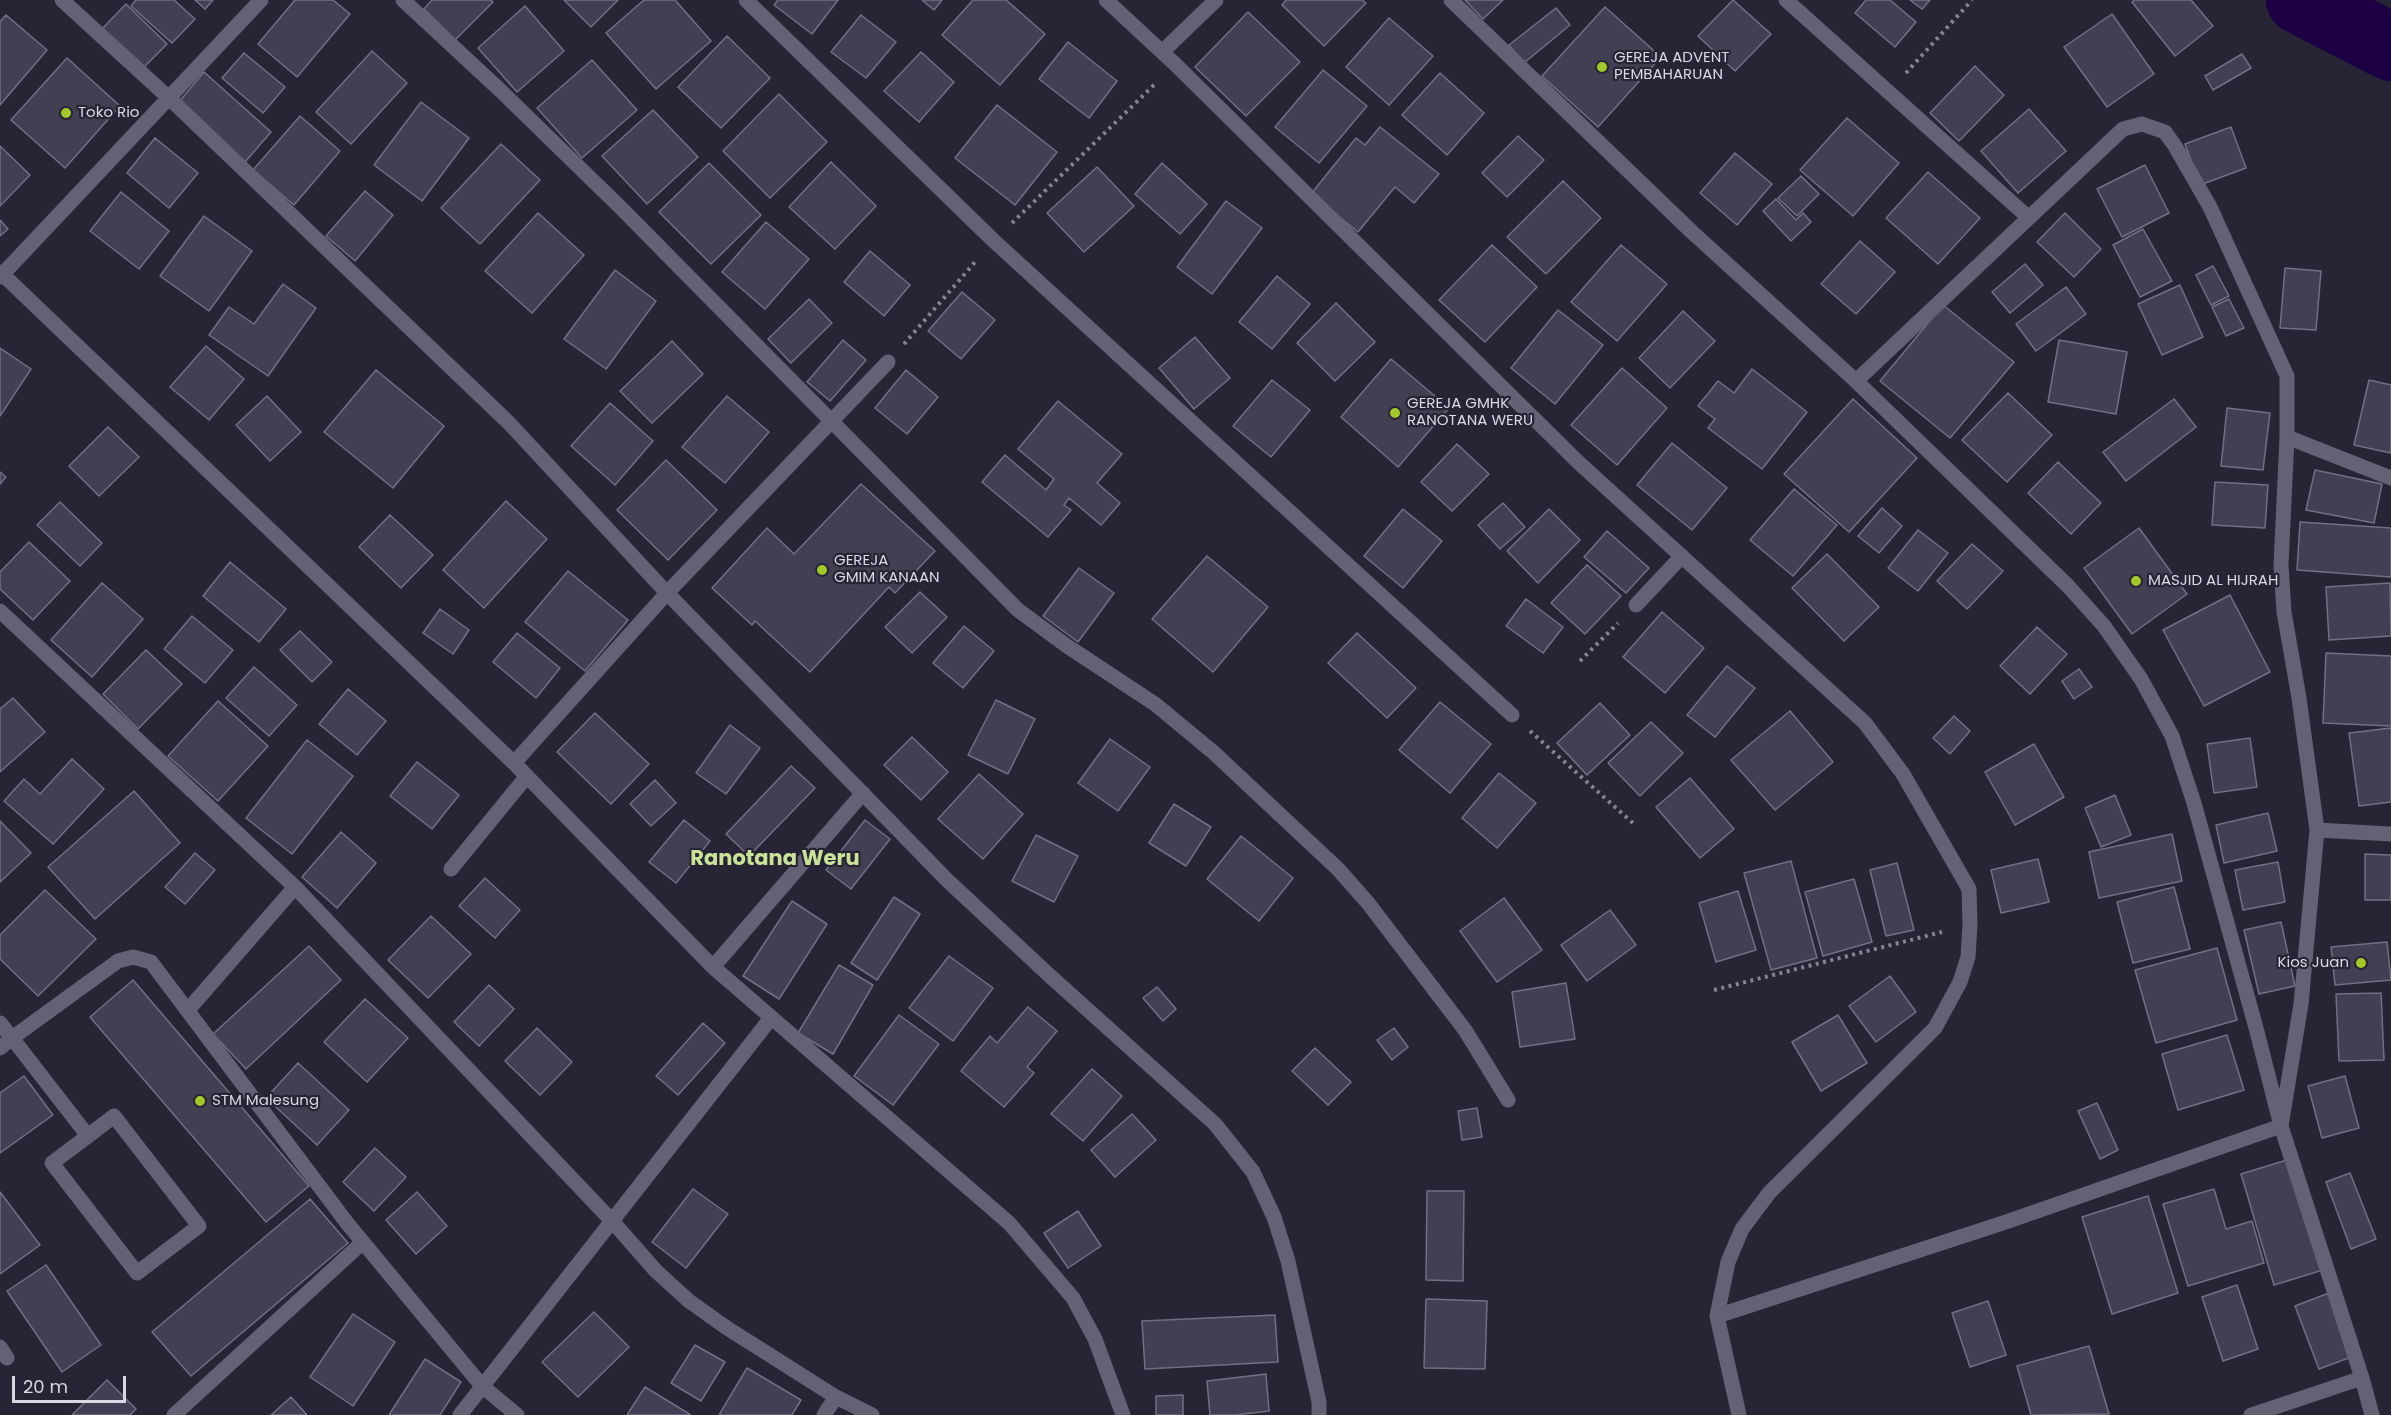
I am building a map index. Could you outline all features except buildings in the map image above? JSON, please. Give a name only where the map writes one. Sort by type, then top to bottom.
[{"type":"street","points":[[62,0],[169,98],[509,423],[667,593],[956,888],[1215,1124],[1253,1172],[1274,1217],[1288,1261],[1319,1415]]},
{"type":"street","points":[[261,0],[1,274],[514,763],[713,968],[1009,1223],[1073,1298],[1095,1339],[1123,1415]]},
{"type":"street","points":[[403,0],[604,191],[834,421],[1018,610],[1067,646],[1155,704],[1213,752],[1338,869],[1368,903],[1465,1030],[1508,1100]]},
{"type":"street","points":[[746,0],[994,241],[1512,715]]},
{"type":"street","points":[[1106,0],[1175,64],[1578,462],[1865,723],[1903,774],[1969,889],[1968,957],[1960,982],[1935,1028],[1769,1193],[1742,1228],[1728,1262],[1717,1316],[1739,1415]]},
{"type":"street","points":[[1162,52],[1216,0]]},
{"type":"street","points":[[1451,0],[1693,233],[1856,381],[2068,586],[2104,626],[2141,679],[2172,736],[2194,803],[2281,1126],[2372,1415]]},
{"type":"street","points":[[1786,0],[2029,218]]},
{"type":"street","points":[[1856,381],[2123,129],[2142,124],[2165,132],[2210,207],[2287,376],[2287,436],[2281,565],[2284,612],[2300,698],[2317,831],[2301,1004],[2281,1126]]},
{"type":"street","points":[[514,763],[667,593],[888,362]]},
{"type":"street","points":[[2287,436],[2391,478]]},
{"type":"street","points":[[1636,605],[1682,556]]},
{"type":"street","points":[[0,610],[295,887],[612,1221],[656,1272],[689,1301],[727,1328],[836,1397],[872,1415]]},
{"type":"street","points":[[451,869],[527,776]]},
{"type":"street","points":[[713,968],[863,793]]},
{"type":"street","points":[[2317,831],[2391,834]]},
{"type":"street","points":[[188,1010],[295,887]]},
{"type":"street","points":[[6,1043],[118,961],[133,957],[151,963],[363,1242],[482,1386],[517,1415]]},
{"type":"street","points":[[460,1415],[771,1018]]},
{"type":"street","points":[[0,1023],[6,1043],[88,1136]]},
{"type":"street","points":[[114,1116],[199,1226],[137,1273],[52,1163],[88,1136],[114,1116]]},
{"type":"street","points":[[1717,1316],[2003,1223],[2281,1126]]},
{"type":"street","points":[[174,1415],[363,1242]]},
{"type":"street","points":[[2250,1415],[2362,1378]]},
{"type":"street","points":[[824,1415],[836,1397]]},
{"type":"path","points":[[1889,91],[1972,0]]},
{"type":"path","points":[[888,362],[994,241],[1175,64]]},
{"type":"path","points":[[1581,661],[1636,605]]},
{"type":"path","points":[[1512,715],[1634,824]]},
{"type":"path","points":[[1714,990],[1970,925]]},
{"type":"waterway","points":[[2300,0],[2391,47]]},
{"type":"place","name":"GEREJA ADVENT PEMBAHARUAN","points":[[1602,67]]},
{"type":"place","name":"Toko Rio","points":[[66,113]]},
{"type":"place","name":"GEREJA GMHK RANOTANA WERU","points":[[1395,413]]},
{"type":"place","name":"GEREJA GMIM KANAAN","points":[[822,570]]},
{"type":"place","name":"MASJID AL HIJRAH","points":[[2136,581]]},
{"type":"place","name":"Kios Juan","points":[[2361,963]]},
{"type":"place","name":"STM Malesung","points":[[200,1101]]},
{"type":"district","name":"Ranotana Weru","points":[[775,860]]}]
